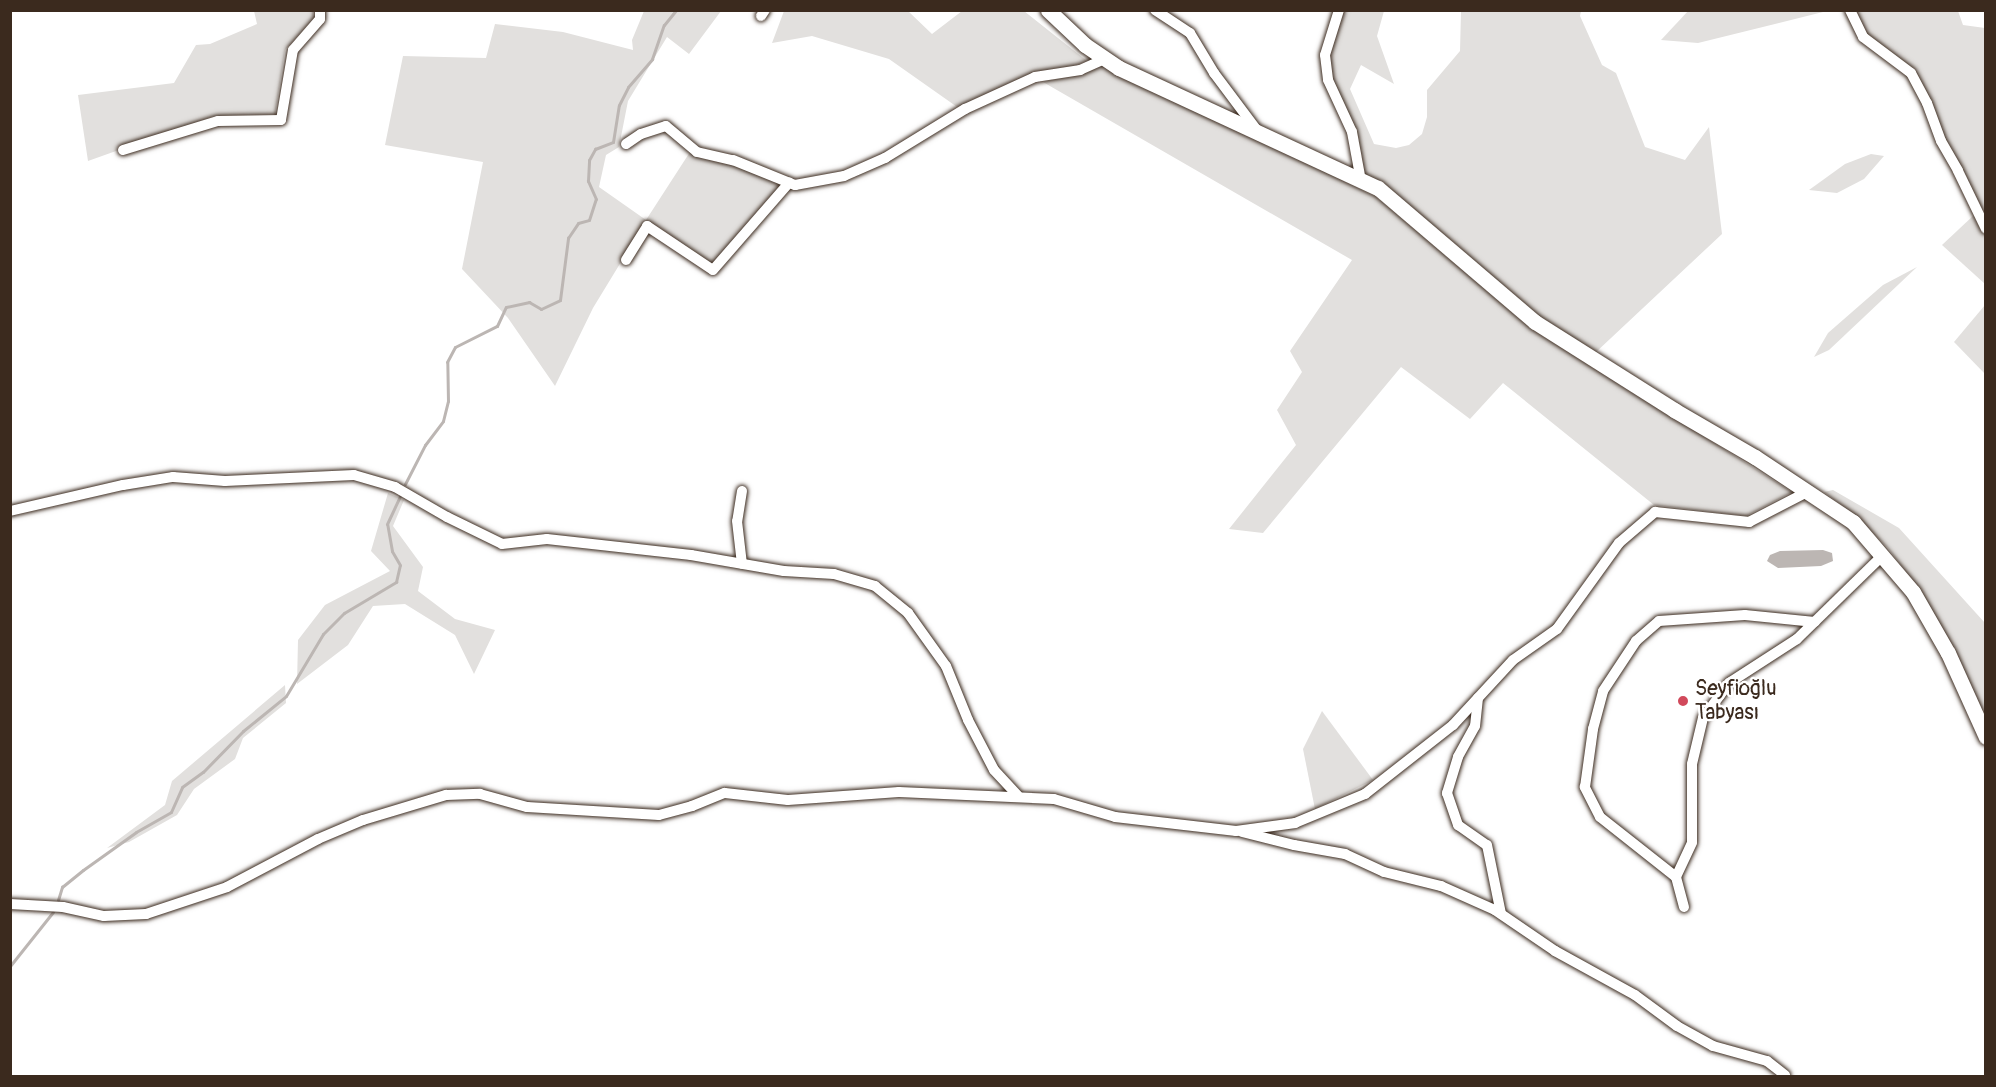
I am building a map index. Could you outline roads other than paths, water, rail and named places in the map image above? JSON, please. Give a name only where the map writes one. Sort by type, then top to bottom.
[{"type":"street","points":[[123,150],[218,121],[281,120],[293,50],[320,19],[320,10]]},
{"type":"street","points":[[1048,10],[1085,45],[1119,68],[1259,135],[1378,188],[1535,322],[1674,410],[1809,491],[1853,522],[1913,592],[1948,653],[1986,737]]},
{"type":"street","points":[[1155,10],[1190,33],[1214,73],[1259,135]]},
{"type":"street","points":[[1339,10],[1325,55],[1328,80],[1352,132],[1361,181]]},
{"type":"street","points":[[1850,10],[1863,37],[1911,73],[1927,103],[1941,141],[1986,229]]},
{"type":"street","points":[[626,144],[641,134],[666,126],[697,152],[733,160],[795,185],[844,176],[885,158],[965,109],[1035,77],[1080,70],[1105,58]]},
{"type":"street","points":[[626,260],[647,226],[713,270],[789,183]]},
{"type":"street","points":[[10,511],[123,485],[173,477],[225,481],[354,475],[396,488],[447,517],[502,544],[547,539],[637,548],[784,571],[834,574],[875,586],[908,613],[946,666],[968,720],[994,770],[1018,796]]},
{"type":"street","points":[[742,490],[737,522],[742,564]]},
{"type":"street","points":[[1236,831],[1295,823],[1365,794],[1453,725],[1514,660],[1557,629],[1619,543],[1655,512],[1749,522],[1809,491]]},
{"type":"street","points":[[1676,877],[1692,842],[1692,764],[1703,718],[1729,683],[1797,639],[1882,556]]},
{"type":"street","points":[[1684,907],[1676,877],[1600,817],[1586,787],[1593,729],[1603,691],[1636,641],[1659,621],[1745,615],[1815,622]]},
{"type":"street","points":[[1478,698],[1475,726],[1458,757],[1447,793],[1458,825],[1487,845],[1501,914]]},
{"type":"street","points":[[10,904],[63,908],[104,916],[146,914],[227,888],[318,839],[363,820],[447,795],[480,794],[527,807],[659,815],[692,806],[725,793],[788,800],[899,792],[1054,799],[1115,818],[1236,831],[1345,854],[1384,872],[1441,886],[1501,914],[1555,951],[1635,995],[1677,1026],[1713,1046],[1767,1061],[1783,1076]]},
{"type":"waterway","points":[[405,484],[425,445],[443,421],[448,401],[447,362],[455,347],[497,326],[506,307],[529,302],[541,309],[560,300],[568,238],[578,223],[589,220],[596,199],[588,181],[589,160],[595,149],[613,142],[619,105],[628,87],[652,59],[664,25],[676,10]]},
{"type":"waterway","points":[[58,900],[62,887],[83,870],[136,832],[171,812],[182,787],[203,772],[243,731],[286,696],[323,634],[344,613],[396,582],[400,565],[392,551],[387,524],[400,496]]},
{"type":"waterway","points":[[10,966],[53,912]]},
{"type":"place","name":"Seyfioğlu Tabyası","points":[[1683,701]]}]
